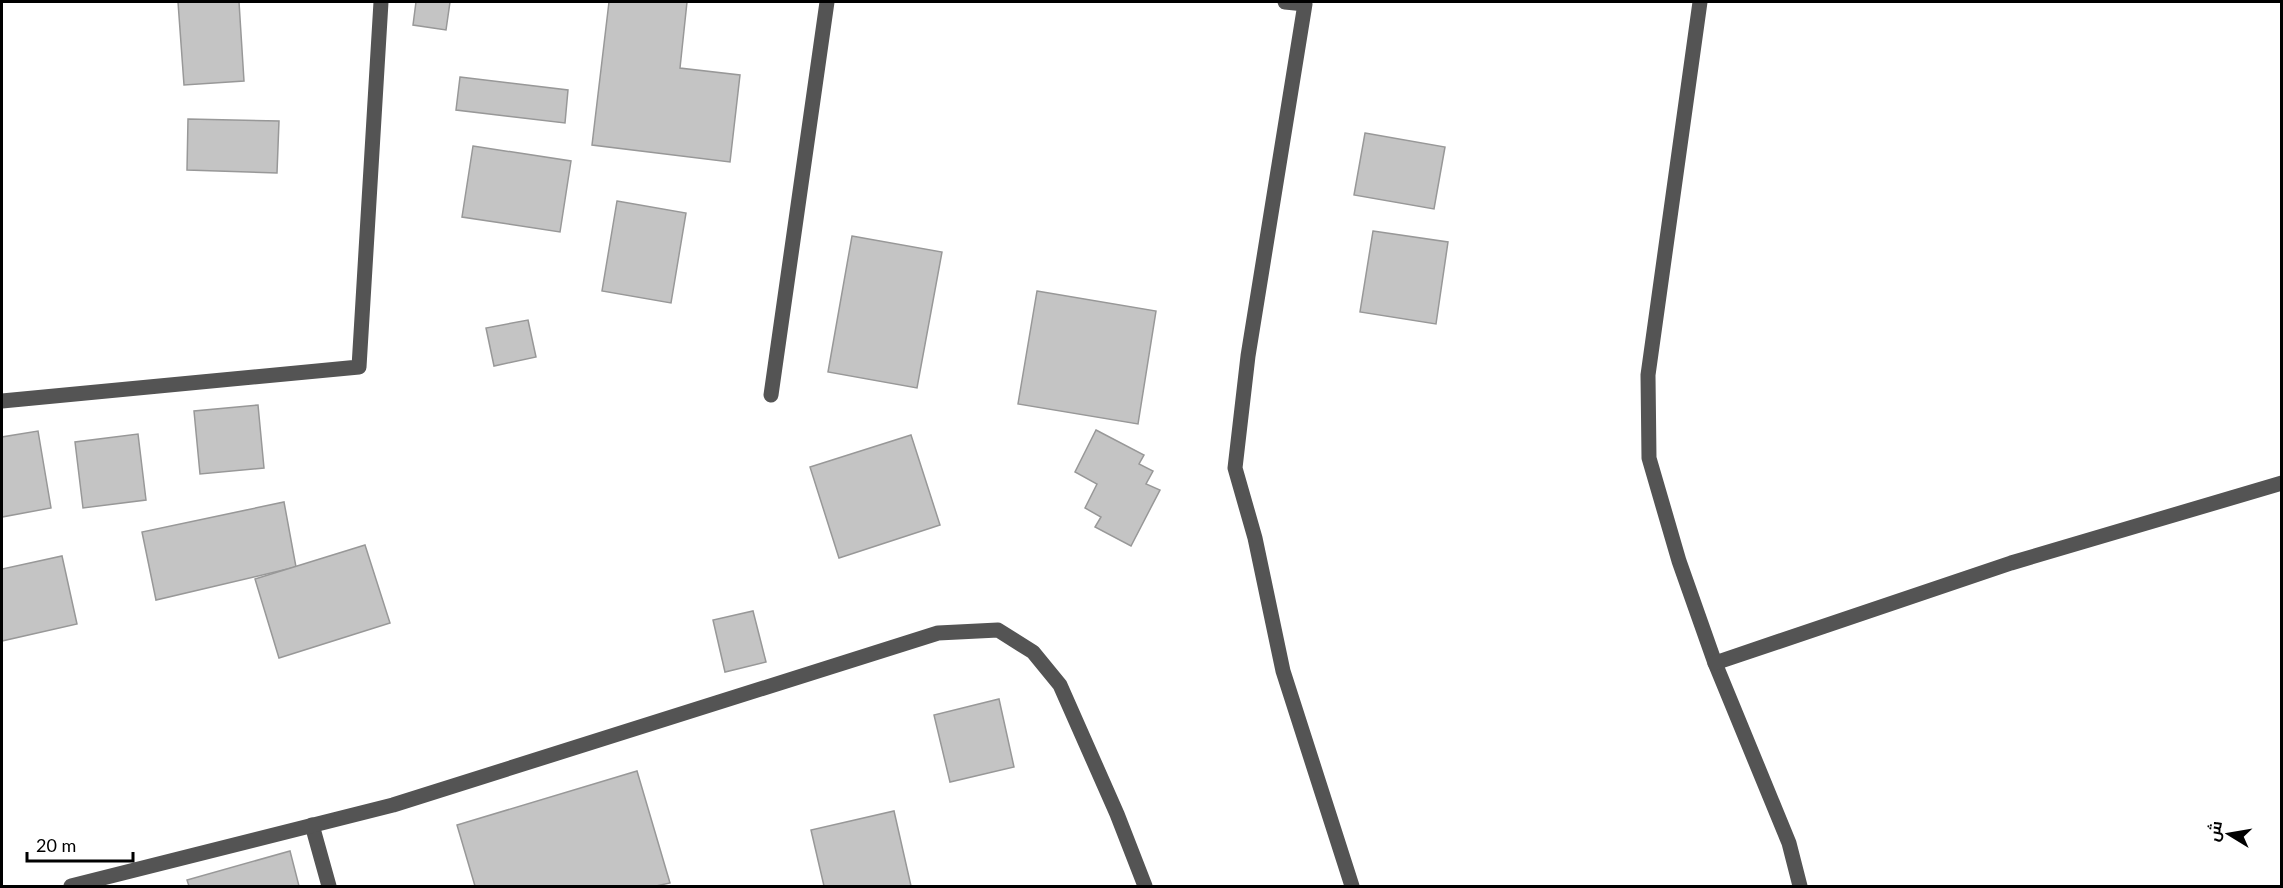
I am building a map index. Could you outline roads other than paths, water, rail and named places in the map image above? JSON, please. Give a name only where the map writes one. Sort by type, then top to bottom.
[{"type":"street","points":[[2,401],[358,367],[381,2]]},
{"type":"street","points":[[771,395],[827,2]]},
{"type":"street","points":[[1285,2],[1305,3],[1248,356],[1235,468],[1255,538],[1283,671],[1352,886]]},
{"type":"street","points":[[1700,2],[1648,375],[1649,458],[1679,561],[1715,663],[1789,843],[1800,886]]},
{"type":"street","points":[[1715,663],[2011,564],[2282,483]]},
{"type":"street","points":[[71,886],[393,805],[938,633],[998,630],[1033,652],[1060,685],[1117,814],[1145,886]]},
{"type":"street","points":[[312,825],[329,886]]}]
